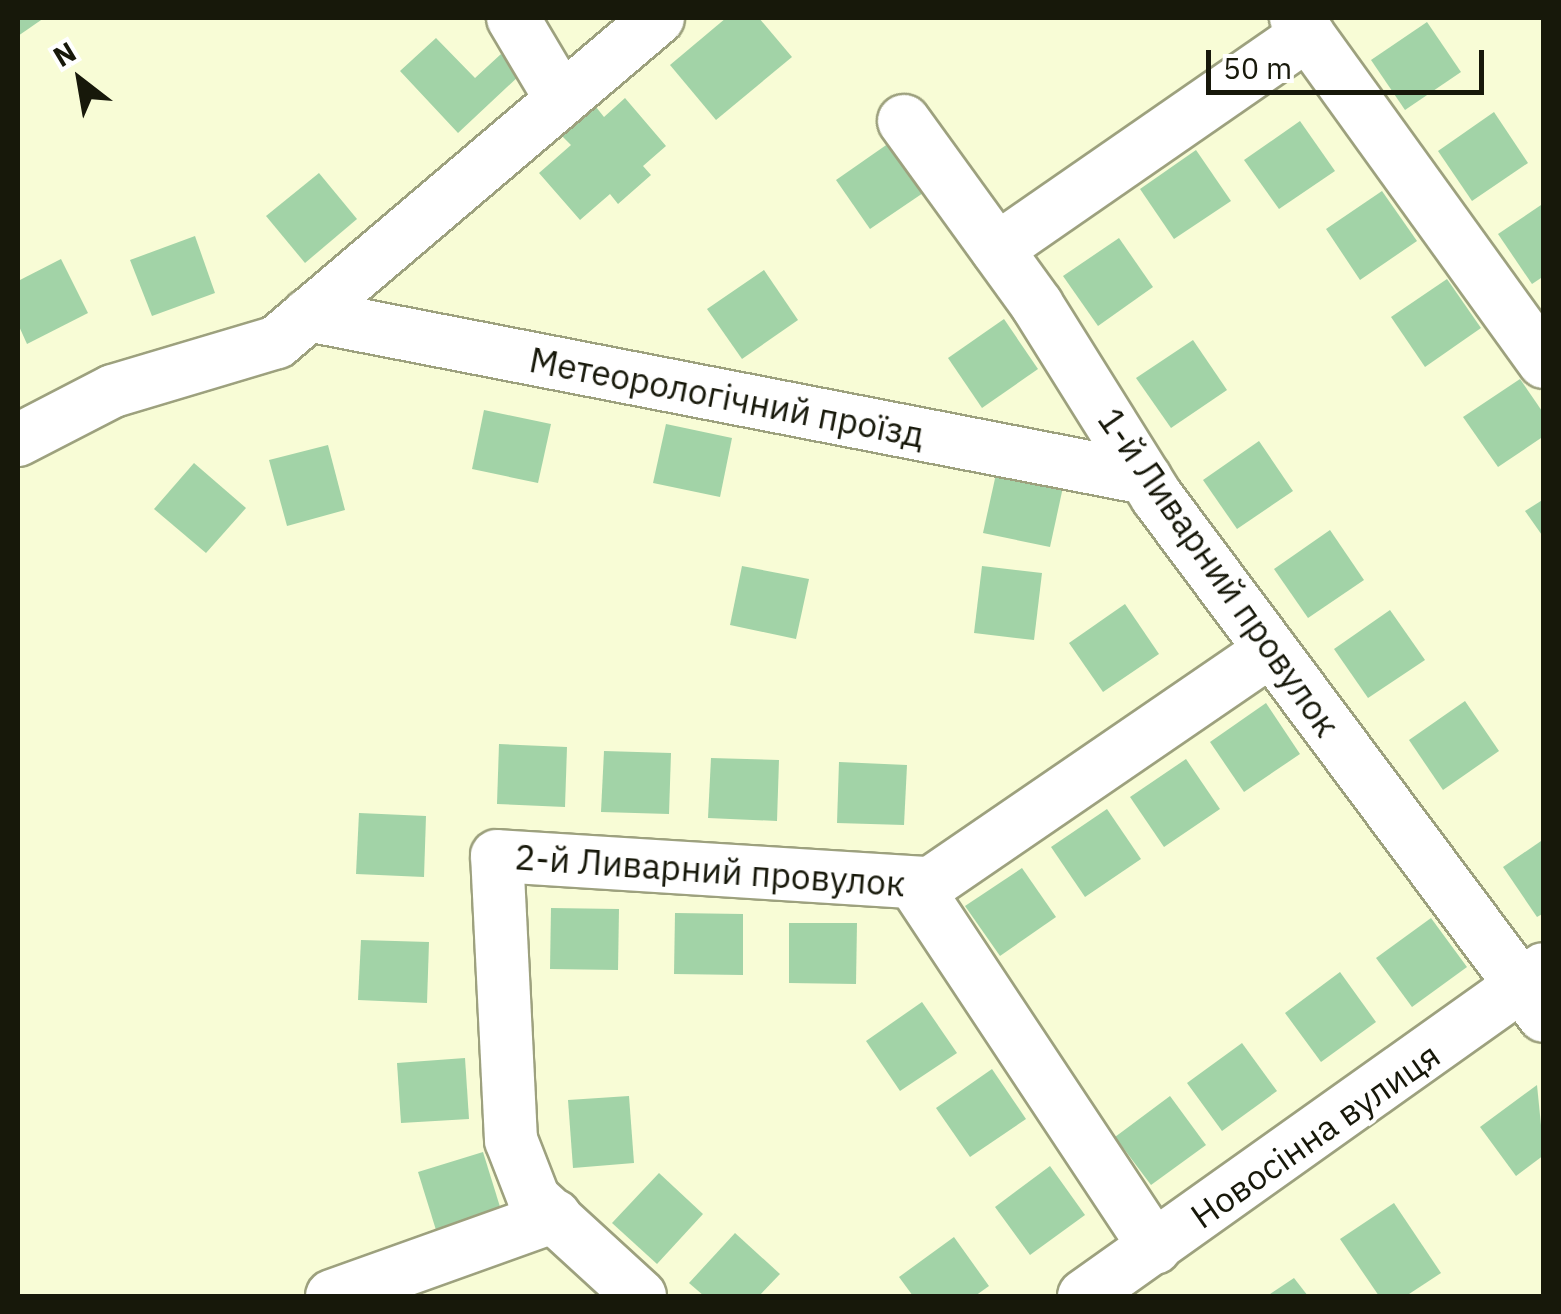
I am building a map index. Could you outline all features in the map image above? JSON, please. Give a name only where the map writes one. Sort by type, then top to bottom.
[{"type":"street","points":[[513,18],[561,99]]},
{"type":"street","points":[[18,440],[113,391],[277,342],[658,18]]},
{"type":"street","points":[[997,249],[1302,26],[1544,362]]},
{"type":"street","name":"1-й Ливарний провулок","points":[[904,122],[997,249],[1145,478],[1271,650],[1536,991]]},
{"type":"street","name":"Метеорологічний проїзд","points":[[308,316],[1145,478]]},
{"type":"street","name":"2-й Ливарний провулок","points":[[555,1216],[534,1199],[511,1140],[497,856],[931,883],[1271,650]]},
{"type":"street","points":[[915,885],[1156,1248]]},
{"type":"street","name":"Новосінна вулиця","points":[[1084,1296],[1536,991]]},
{"type":"street","points":[[332,1296],[555,1216],[640,1296]]},
{"type":"building","points":[[18,18],[44,18],[18,36]]},
{"type":"building","points":[[726,18],[759,18],[792,57],[716,120],[670,65]]},
{"type":"building","points":[[1427,22],[1461,72],[1405,110],[1371,60]]},
{"type":"building","points":[[436,38],[475,78],[501,54],[521,74],[458,133],[400,71]]},
{"type":"building","points":[[625,98],[666,146],[643,166],[651,175],[618,204],[610,194],[580,220],[539,173],[571,145],[562,136],[596,107],[604,117]]},
{"type":"building","points":[[1494,112],[1528,163],[1472,201],[1438,151]]},
{"type":"building","points":[[1300,121],[1335,171],[1279,209],[1244,160]]},
{"type":"building","points":[[892,141],[926,191],[870,229],[836,180]]},
{"type":"building","points":[[1196,150],[1231,201],[1174,239],[1140,189]]},
{"type":"building","points":[[319,173],[357,219],[305,263],[266,216]]},
{"type":"building","points":[[1382,191],[1417,241],[1360,280],[1326,229]]},
{"type":"building","points":[[1544,203],[1544,276],[1532,284],[1498,234]]},
{"type":"building","points":[[195,236],[215,293],[152,316],[130,260]]},
{"type":"building","points":[[1119,238],[1153,287],[1098,326],[1063,276]]},
{"type":"building","points":[[61,259],[88,313],[27,344],[18,324],[18,281]]},
{"type":"building","points":[[764,270],[798,320],[742,359],[707,309]]},
{"type":"building","points":[[1447,279],[1481,328],[1425,367],[1391,317]]},
{"type":"building","points":[[1004,319],[1038,369],[982,408],[948,358]]},
{"type":"building","points":[[1193,340],[1227,390],[1171,428],[1136,378]]},
{"type":"building","points":[[1520,379],[1544,414],[1544,436],[1498,467],[1463,417]]},
{"type":"building","points":[[484,410],[551,424],[538,483],[472,469]]},
{"type":"building","points":[[666,424],[732,438],[720,497],[653,483]]},
{"type":"building","points":[[1259,441],[1293,491],[1237,529],[1203,480]]},
{"type":"building","points":[[328,445],[345,510],[287,526],[269,460]]},
{"type":"building","points":[[194,463],[246,508],[206,553],[154,509]]},
{"type":"building","points":[[996,474],[1063,487],[1050,547],[983,533]]},
{"type":"building","points":[[1544,499],[1544,538],[1525,511]]},
{"type":"building","points":[[1330,530],[1364,580],[1308,618],[1274,569]]},
{"type":"building","points":[[742,566],[809,579],[796,639],[730,625]]},
{"type":"building","points":[[982,566],[1042,573],[1034,640],[974,633]]},
{"type":"building","points":[[1125,604],[1159,654],[1103,692],[1069,643]]},
{"type":"building","points":[[1390,610],[1425,660],[1368,698],[1334,649]]},
{"type":"building","points":[[1465,701],[1499,751],[1443,790],[1409,740]]},
{"type":"building","points":[[1266,703],[1300,754],[1244,792],[1210,742]]},
{"type":"building","points":[[499,744],[567,747],[565,807],[497,804]]},
{"type":"building","points":[[604,751],[671,753],[669,814],[601,812]]},
{"type":"building","points":[[711,758],[779,760],[777,821],[708,818]]},
{"type":"building","points":[[1186,759],[1220,809],[1164,847],[1130,797]]},
{"type":"building","points":[[839,762],[907,765],[904,825],[837,823]]},
{"type":"building","points":[[1107,809],[1141,859],[1085,897],[1051,847]]},
{"type":"building","points":[[359,813],[426,816],[424,877],[356,874]]},
{"type":"building","points":[[1544,839],[1544,913],[1537,917],[1503,867]]},
{"type":"building","points":[[1022,868],[1056,917],[1000,956],[965,906]]},
{"type":"building","points":[[551,908],[619,909],[618,970],[550,969]]},
{"type":"building","points":[[675,913],[743,914],[743,975],[674,974]]},
{"type":"building","points":[[1431,918],[1467,967],[1412,1007],[1376,958]]},
{"type":"building","points":[[789,923],[857,923],[856,984],[789,983]]},
{"type":"building","points":[[361,940],[429,942],[427,1003],[358,1000]]},
{"type":"building","points":[[1340,972],[1376,1022],[1321,1062],[1285,1013]]},
{"type":"building","points":[[922,1002],[957,1053],[900,1091],[866,1041]]},
{"type":"building","points":[[1242,1043],[1277,1091],[1222,1131],[1187,1083]]},
{"type":"building","points":[[465,1058],[469,1119],[401,1123],[397,1063]]},
{"type":"building","points":[[992,1069],[1026,1119],[970,1157],[936,1108]]},
{"type":"building","points":[[1537,1085],[1544,1155],[1516,1176],[1480,1127]]},
{"type":"building","points":[[629,1096],[634,1163],[573,1168],[568,1100]]},
{"type":"building","points":[[1170,1096],[1206,1145],[1151,1185],[1115,1137]]},
{"type":"building","points":[[483,1152],[501,1210],[436,1230],[418,1172]]},
{"type":"building","points":[[1050,1166],[1085,1215],[1030,1255],[995,1207]]},
{"type":"building","points":[[659,1173],[703,1214],[657,1264],[612,1223]]},
{"type":"building","points":[[1394,1203],[1441,1273],[1406,1296],[1379,1296],[1340,1239]]},
{"type":"building","points":[[735,1233],[780,1274],[759,1296],[704,1296],[689,1283]]},
{"type":"building","points":[[954,1237],[989,1286],[975,1296],[913,1296],[899,1277]]},
{"type":"building","points":[[1294,1278],[1308,1296],[1267,1296]]}]
